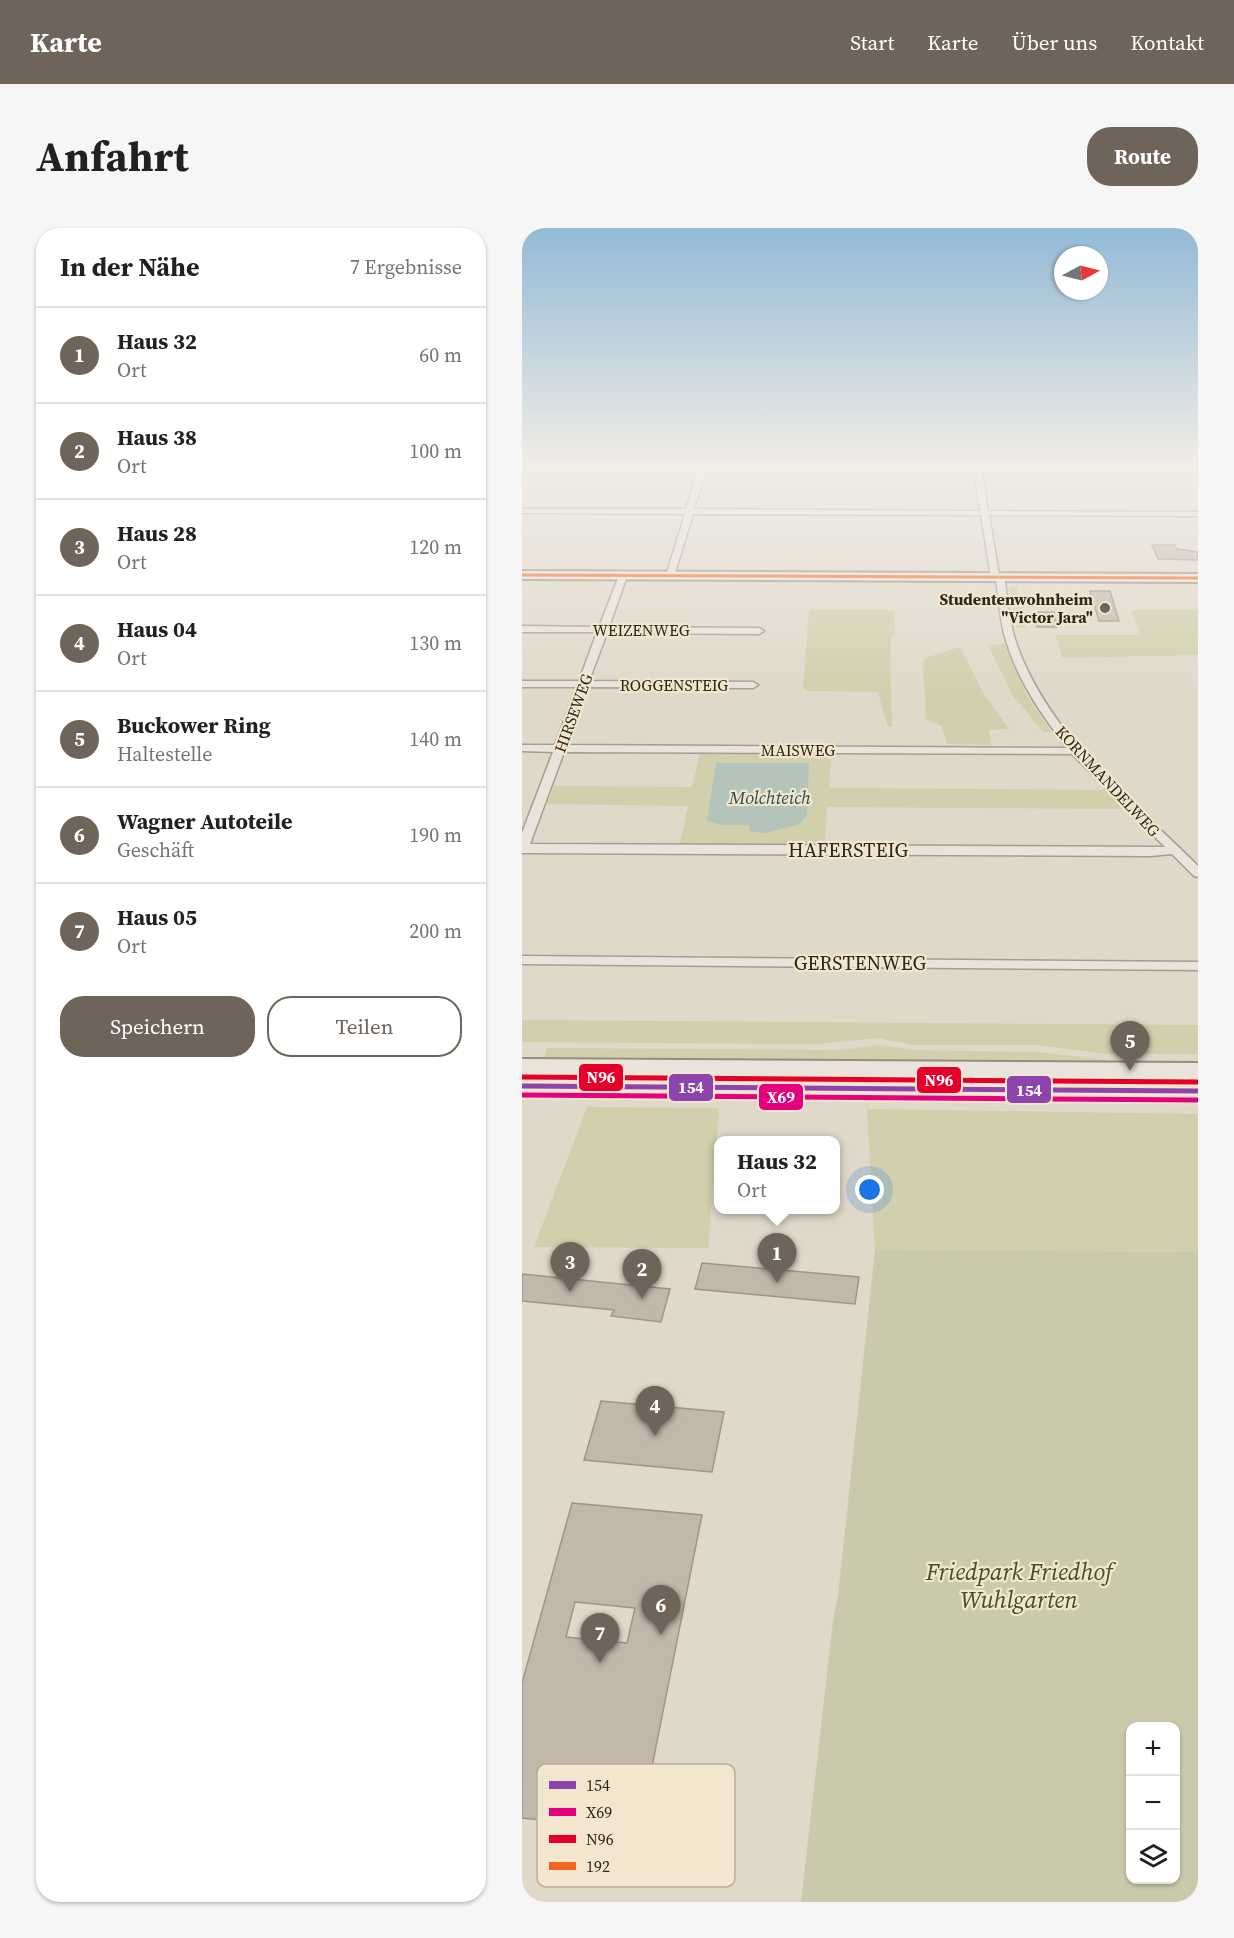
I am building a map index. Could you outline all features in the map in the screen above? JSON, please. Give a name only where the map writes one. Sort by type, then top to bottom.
[{"type":"main road","points":[[522,575],[1198,578]]},
{"type":"main road","points":[[522,1066],[1198,1071]]},
{"type":"main road","points":[[522,1086],[1198,1091]]},
{"type":"street","points":[[670,576],[680,542]]},
{"type":"street","name":"KORNMANDELWEG","points":[[990,542],[1011,642],[1040,705],[1075,750],[1198,873]]},
{"type":"street","name":"HIRSEWEG","points":[[522,848],[585,684],[623,576]]},
{"type":"street","name":"WEIZENWEG","points":[[522,629],[759,631]]},
{"type":"street","name":"ROGGENSTEIG","points":[[522,684],[753,685]]},
{"type":"street","name":"MAISWEG","points":[[522,748],[1059,752],[1075,750]]},
{"type":"street","name":"HAFERSTEIG","points":[[522,848],[1141,852],[1173,850]]},
{"type":"street","name":"GERSTENWEG","points":[[522,960],[1198,966]]},
{"type":"shaded area","points":[[1016,585],[1026,628],[1016,628],[1009,588]]},
{"type":"shaded area","points":[[809,610],[894,610],[895,635],[890,639],[892,727],[888,727],[878,692],[808,691],[803,687]]},
{"type":"shaded area","points":[[1131,610],[1198,610],[1198,655],[1062,658],[1056,635],[1140,635]]},
{"type":"shaded area","points":[[1005,644],[1025,692],[1051,732],[1043,732],[1012,694],[988,645]]},
{"type":"shaded area","points":[[960,647],[985,696],[1009,729],[989,730],[991,745],[947,744],[942,726],[926,719],[923,664],[925,658]]},
{"type":"shaded area","points":[[700,753],[831,754],[829,788],[1105,790],[1123,809],[827,807],[825,845],[680,844],[688,806],[547,804],[554,786],[692,787]]},
{"type":"shaded area","points":[[522,1020],[1198,1025],[1198,1054],[1107,1054],[1038,1045],[914,1045],[877,1038],[817,1044],[522,1042]]},
{"type":"shaded area","points":[[880,1045],[911,1050],[1037,1052],[1106,1060],[1107,1065],[543,1061],[547,1048],[841,1050]]},
{"type":"shaded area","points":[[712,1074],[1198,1078],[1198,1087],[539,1079],[654,1078]]},
{"type":"shaded area","points":[[587,1107],[719,1108],[717,1136],[714,1136],[714,1172],[708,1248],[534,1247]]},
{"type":"shaded area","points":[[867,1109],[1198,1114],[1198,1252],[875,1250]]},
{"type":"green space","name":"Friedpark Friedhof Wuhlgarten","points":[[875,1250],[1198,1252],[1198,1902],[801,1902],[833,1621],[838,1596]]},
{"type":"water","name":"Molchteich","points":[[716,763],[809,763],[807,814],[800,824],[766,833],[750,831],[749,825],[721,825],[707,821]]},
{"type":"building","points":[[1152,545],[1175,545],[1177,549],[1198,552],[1198,560],[1158,559]]},
{"type":"building","points":[[1090,591],[1110,591],[1119,621],[1099,621]]},
{"type":"building","points":[[1034,612],[1054,612],[1057,627],[1037,627]]},
{"type":"building","points":[[702,1263],[859,1277],[855,1304],[695,1289]]},
{"type":"building","points":[[522,1274],[670,1289],[661,1322],[611,1316],[614,1310],[522,1301]]},
{"type":"building","points":[[601,1401],[724,1412],[712,1472],[584,1460]]},
{"type":"building","points":[[572,1503],[702,1515],[653,1764],[537,1764],[537,1820],[522,1818],[522,1683]],"holes":[[[575,1602],[635,1608],[627,1643],[566,1637]]]},
{"type":"transit line","name":"192","points":[[522,575],[1198,578]]},
{"type":"transit line","name":"N96","points":[[522,1077],[1198,1082]]},
{"type":"transit line","name":"154","points":[[522,1086],[1198,1091]]},
{"type":"transit line","name":"X69","points":[[522,1095],[1198,1100]]},
{"type":"place","name":"Studentenwohnheim \"Victor Jara\"","points":[[1105,608]]},
{"type":"place","name":"Buckower Ring","points":[[1130,1071]]},
{"type":"place","name":"Haus 32","points":[[777,1283]]},
{"type":"place","name":"Haus 28","points":[[570,1292]]},
{"type":"place","name":"Haus 38","points":[[642,1299]]},
{"type":"place","name":"Haus 04","points":[[655,1436]]},
{"type":"place","name":"Wagner Autoteile","points":[[661,1635]]},
{"type":"place","name":"Haus 05","points":[[600,1663]]}]
